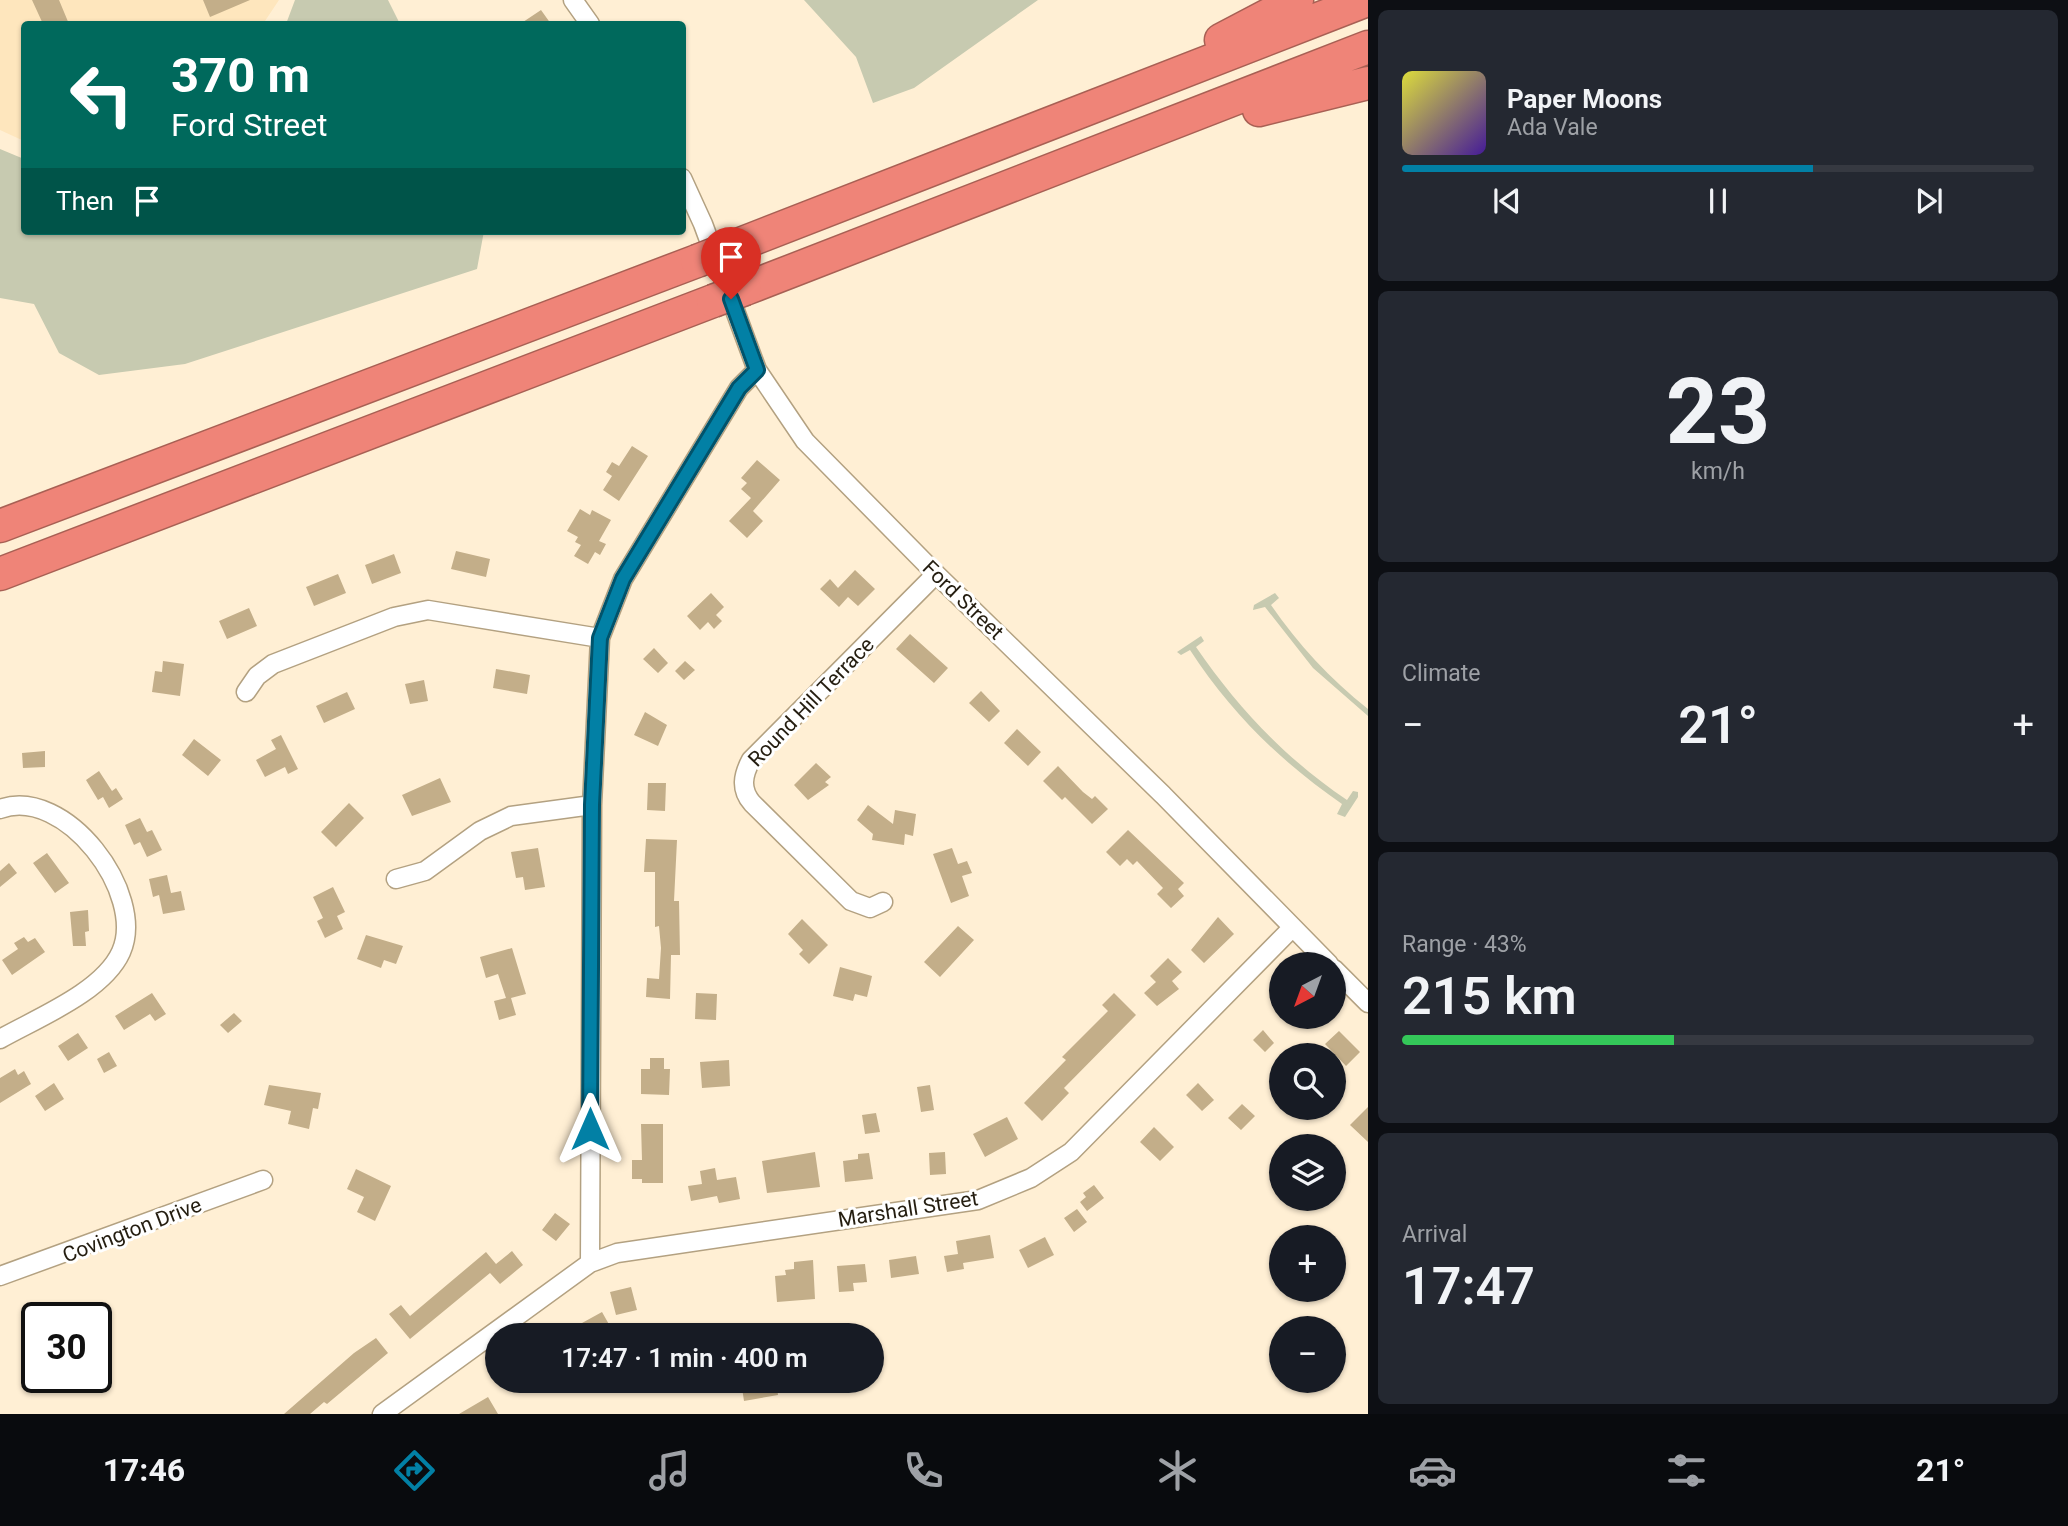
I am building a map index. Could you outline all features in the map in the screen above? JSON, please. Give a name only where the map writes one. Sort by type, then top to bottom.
[{"type":"highway","points":[[1057,123],[1297,0]]},
{"type":"highway","points":[[0,526],[1057,123],[1367,0]]},
{"type":"highway","points":[[0,574],[1086,159],[1368,47]]},
{"type":"highway","points":[[1086,159],[1368,83]]},
{"type":"street","points":[[573,0],[588,21]]},
{"type":"street","name":"Ford Street","points":[[686,187],[703,224],[757,370],[780,408],[805,441],[936,574],[1164,795],[1317,952]]},
{"type":"street","points":[[590,1263],[592,805],[600,638],[623,579],[739,388],[757,370]]},
{"type":"street","name":"Round Hill Terrace","points":[[883,902],[870,908],[852,901],[752,803],[743,790],[743,779],[751,760],[936,574]]},
{"type":"street","points":[[246,692],[257,676],[274,664],[410,612],[444,611],[485,621],[600,638]]},
{"type":"street","points":[[0,809],[17,805],[40,808],[60,816],[76,829],[101,861],[117,891],[126,923],[121,952],[100,979],[0,1039]]},
{"type":"street","points":[[396,878],[425,871],[480,831],[511,816],[592,805]]},
{"type":"street","name":"Marshall Street","points":[[383,1414],[590,1263],[617,1253],[978,1200],[1031,1178],[1085,1139],[1292,928]]},
{"type":"street","points":[[1346,981],[1368,1003]]},
{"type":"street","name":"Covington Drive","points":[[0,1276],[263,1180]]},
{"type":"shaded area","points":[[0,0],[279,0],[265,21],[21,21],[21,140],[0,130]]},
{"type":"green space","points":[[295,0],[388,0],[398,21],[287,21]]},
{"type":"green space","points":[[804,0],[1038,0],[914,88],[873,103],[856,57]]},
{"type":"green space","points":[[0,149],[21,158],[21,235],[483,235],[477,269],[185,364],[99,375],[59,353],[34,304],[0,298]]},
{"type":"green space","points":[[1275,593],[1279,598],[1271,605],[1281,619],[1328,673],[1368,709],[1368,716],[1313,668],[1265,607],[1253,610],[1254,605]]},
{"type":"green space","points":[[1201,636],[1204,641],[1196,647],[1264,731],[1303,767],[1347,800],[1353,791],[1358,792],[1358,797],[1345,817],[1337,814],[1342,804],[1277,753],[1240,715],[1190,650],[1181,655],[1177,652]]},
{"type":"building","points":[[32,0],[59,0],[68,21],[42,21]]},
{"type":"building","points":[[203,0],[250,0],[210,17]]},
{"type":"building","points":[[541,10],[549,21],[524,21]]},
{"type":"building","points":[[632,446],[648,456],[619,501],[603,490],[612,476],[606,472],[612,462],[619,466]]},
{"type":"building","points":[[757,460],[780,480],[753,511],[763,521],[747,538],[729,521],[751,498],[741,489],[747,483],[741,478]]},
{"type":"building","points":[[580,509],[590,515],[592,510],[611,520],[599,541],[606,544],[600,555],[595,552],[588,564],[574,556],[581,545],[575,542],[578,537],[567,531]]},
{"type":"building","points":[[456,551],[490,559],[486,577],[451,569]]},
{"type":"building","points":[[394,554],[401,573],[372,584],[365,565]]},
{"type":"building","points":[[855,570],[875,589],[858,606],[848,597],[839,607],[820,589],[830,579],[838,588]]},
{"type":"building","points":[[338,574],[346,593],[314,606],[306,587]]},
{"type":"building","points":[[711,593],[724,607],[716,615],[722,621],[714,629],[708,622],[700,630],[687,616]]},
{"type":"building","points":[[249,608],[257,626],[227,639],[219,621]]},
{"type":"building","points":[[910,634],[948,668],[934,683],[896,649]]},
{"type":"building","points":[[654,648],[668,663],[658,673],[643,659]]},
{"type":"building","points":[[163,661],[184,664],[180,696],[152,692],[155,671],[162,672]]},
{"type":"building","points":[[685,661],[695,670],[684,680],[675,671]]},
{"type":"building","points":[[496,669],[530,675],[527,694],[493,688]]},
{"type":"building","points":[[424,680],[428,701],[410,704],[405,684]]},
{"type":"building","points":[[981,691],[1000,711],[989,722],[969,703]]},
{"type":"building","points":[[347,692],[355,709],[324,723],[316,706]]},
{"type":"building","points":[[645,712],[667,725],[658,746],[634,735]]},
{"type":"building","points":[[1017,729],[1041,752],[1028,766],[1004,743]]},
{"type":"building","points":[[281,735],[298,769],[288,774],[285,767],[265,777],[256,760],[276,749],[271,740]]},
{"type":"building","points":[[194,739],[221,760],[208,776],[182,755]]},
{"type":"building","points":[[45,751],[45,767],[23,768],[22,753]]},
{"type":"building","points":[[816,763],[831,777],[825,782],[829,785],[808,800],[794,785]]},
{"type":"building","points":[[1058,766],[1083,792],[1092,799],[1095,796],[1108,809],[1092,824],[1065,797],[1062,800],[1043,781]]},
{"type":"building","points":[[99,771],[112,791],[116,788],[123,799],[109,808],[103,797],[98,800],[86,780]]},
{"type":"building","points":[[440,778],[451,802],[412,816],[402,795]]},
{"type":"building","points":[[648,783],[666,783],[665,811],[647,810]]},
{"type":"building","points":[[349,803],[364,818],[336,847],[321,832]]},
{"type":"building","points":[[868,805],[893,824],[895,810],[916,814],[913,836],[905,834],[904,845],[872,840],[873,834],[857,820]]},
{"type":"building","points":[[140,818],[147,832],[152,830],[162,850],[147,857],[140,842],[134,845],[125,825]]},
{"type":"building","points":[[1128,830],[1184,883],[1178,889],[1184,896],[1171,908],[1157,894],[1163,888],[1137,861],[1133,865],[1127,859],[1120,866],[1106,852]]},
{"type":"building","points":[[646,839],[677,840],[674,901],[679,901],[680,955],[671,955],[670,999],[646,997],[647,978],[659,979],[661,948],[659,926],[655,927],[655,872],[644,872]]},
{"type":"building","points":[[538,848],[545,887],[525,890],[523,877],[516,878],[511,852]]},
{"type":"building","points":[[952,848],[958,864],[967,861],[972,873],[962,876],[969,896],[951,903],[933,854]]},
{"type":"building","points":[[47,853],[69,883],[55,893],[33,863]]},
{"type":"building","points":[[9,863],[17,873],[0,887],[0,871]]},
{"type":"building","points":[[167,875],[171,893],[181,891],[185,910],[163,914],[159,895],[153,897],[149,879]]},
{"type":"building","points":[[333,887],[345,912],[337,916],[343,929],[325,938],[317,921],[323,918],[313,897]]},
{"type":"building","points":[[88,910],[89,931],[85,932],[86,946],[73,946],[70,912]]},
{"type":"building","points":[[1218,917],[1234,934],[1204,963],[1191,950]]},
{"type":"building","points":[[802,919],[828,945],[809,964],[799,954],[803,950],[788,934]]},
{"type":"building","points":[[958,926],[974,940],[940,977],[924,962]]},
{"type":"building","points":[[366,935],[403,946],[396,964],[384,960],[381,968],[357,959]]},
{"type":"building","points":[[24,937],[28,942],[35,938],[45,952],[12,975],[2,960],[18,949],[14,943]]},
{"type":"building","points":[[512,948],[526,994],[511,998],[516,1015],[499,1020],[494,1001],[506,998],[498,974],[486,978],[480,957]]},
{"type":"building","points":[[1168,958],[1182,972],[1172,981],[1179,989],[1157,1006],[1144,993],[1156,982],[1150,976]]},
{"type":"building","points":[[840,967],[872,976],[867,997],[855,994],[853,1001],[833,996]]},
{"type":"building","points":[[152,993],[166,1014],[155,1021],[150,1014],[124,1030],[115,1016]]},
{"type":"building","points":[[696,993],[717,994],[716,1020],[695,1019]]},
{"type":"building","points":[[1114,993],[1136,1015],[1064,1088],[1069,1093],[1042,1121],[1024,1103],[1066,1060],[1062,1057],[1108,1011],[1102,1005]]},
{"type":"building","points":[[234,1013],[242,1021],[228,1033],[220,1025]]},
{"type":"building","points":[[1263,1030],[1274,1043],[1269,1043],[1265,1052],[1253,1040]]},
{"type":"building","points":[[1339,1031],[1360,1052],[1346,1066],[1346,1043],[1326,1043]]},
{"type":"building","points":[[78,1033],[88,1048],[68,1061],[58,1046]]},
{"type":"building","points":[[109,1052],[117,1066],[104,1073],[97,1059]]},
{"type":"building","points":[[650,1058],[664,1058],[664,1069],[670,1069],[669,1095],[641,1094],[641,1069],[650,1069]]},
{"type":"building","points":[[729,1060],[730,1086],[702,1088],[700,1062]]},
{"type":"building","points":[[15,1069],[18,1075],[24,1071],[31,1084],[0,1103],[0,1078]]},
{"type":"building","points":[[54,1083],[64,1099],[45,1111],[35,1096]]},
{"type":"building","points":[[1198,1083],[1214,1100],[1202,1111],[1186,1095]]},
{"type":"building","points":[[269,1085],[321,1093],[318,1109],[313,1108],[309,1129],[288,1124],[291,1111],[264,1105]]},
{"type":"building","points":[[930,1085],[934,1110],[921,1112],[917,1087]]},
{"type":"building","points":[[1242,1104],[1255,1116],[1241,1130],[1228,1118]]},
{"type":"building","points":[[1368,1107],[1368,1142],[1350,1125]]},
{"type":"building","points":[[876,1113],[880,1132],[865,1134],[862,1115]]},
{"type":"building","points":[[1007,1117],[1018,1139],[985,1157],[973,1134]]},
{"type":"building","points":[[641,1124],[663,1124],[663,1183],[642,1183],[642,1179],[632,1179],[632,1160],[642,1160]]},
{"type":"building","points":[[1154,1127],[1174,1147],[1160,1161],[1140,1142]]},
{"type":"building","points":[[815,1152],[820,1187],[767,1193],[762,1161]]},
{"type":"building","points":[[945,1152],[946,1174],[930,1175],[929,1153]]},
{"type":"building","points":[[869,1153],[873,1179],[845,1182],[843,1161],[858,1159],[858,1154]]},
{"type":"building","points":[[715,1168],[717,1180],[736,1177],[740,1199],[719,1203],[717,1196],[691,1201],[688,1186],[702,1184],[700,1171]]},
{"type":"building","points":[[356,1169],[391,1186],[375,1221],[357,1212],[364,1197],[347,1189]]},
{"type":"building","points":[[1094,1185],[1104,1198],[1087,1211],[1080,1202],[1086,1197],[1083,1193]]},
{"type":"building","points":[[1077,1209],[1087,1222],[1074,1232],[1064,1218]]},
{"type":"building","points":[[555,1213],[570,1224],[556,1241],[542,1230]]},
{"type":"building","points":[[990,1235],[994,1258],[963,1263],[964,1269],[947,1272],[944,1256],[958,1254],[956,1241]]},
{"type":"building","points":[[1045,1237],[1054,1255],[1028,1268],[1019,1250]]},
{"type":"building","points":[[512,1251],[523,1265],[500,1284],[490,1273],[410,1339],[389,1314],[401,1305],[410,1316],[486,1252],[496,1264]]},
{"type":"building","points":[[916,1256],[919,1274],[891,1278],[889,1260]]},
{"type":"building","points":[[813,1260],[815,1299],[777,1302],[775,1276],[786,1275],[785,1270],[794,1269],[794,1262]]},
{"type":"building","points":[[865,1264],[867,1282],[853,1283],[854,1291],[839,1292],[837,1266]]},
{"type":"building","points":[[631,1287],[637,1310],[616,1315],[610,1292]]},
{"type":"building","points":[[602,1312],[608,1323],[582,1323]]},
{"type":"building","points":[[376,1338],[388,1353],[327,1404],[324,1402],[310,1414],[284,1414],[354,1353]]},
{"type":"building","points":[[743,1393],[778,1393],[778,1395],[744,1401]]},
{"type":"building","points":[[488,1397],[498,1414],[459,1414]]},
{"type":"route","points":[[590,1129],[592,805],[600,638],[623,579],[739,388],[757,370],[731,299]]}]
